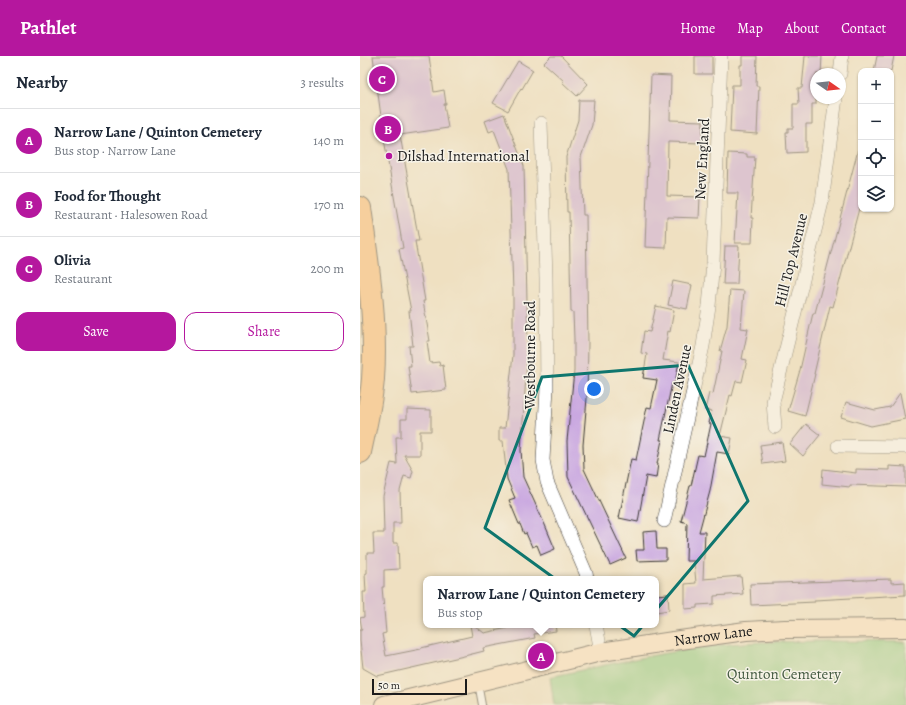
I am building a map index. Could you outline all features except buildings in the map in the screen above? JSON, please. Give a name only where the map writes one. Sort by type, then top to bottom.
[{"type":"highway","points":[[360,212],[369,270],[374,350],[371,401],[360,452]]},
{"type":"main road","name":"Narrow Lane","points":[[384,705],[601,652],[746,631],[785,629],[906,628]]},
{"type":"street","name":"New England","points":[[713,263],[721,56]]},
{"type":"street","points":[[841,68],[842,56]]},
{"type":"street","name":"Hill Top Avenue","points":[[775,428],[773,402],[822,202],[835,104]]},
{"type":"street","name":"Westbourne Road","points":[[541,123],[546,278],[547,388],[543,460],[547,482],[586,576]]},
{"type":"street","name":"Linden Avenue","points":[[664,521],[703,346],[713,263]]},
{"type":"street","points":[[838,446],[906,447]]},
{"type":"street","points":[[597,628],[601,652]]},
{"type":"lane","points":[[478,682],[482,705]]},
{"type":"highlighted area","points":[[688,365],[748,501],[634,636],[485,528],[542,377]]},
{"type":"green space","name":"Quinton Cemetery","points":[[764,642],[906,642],[906,705],[554,705],[550,677],[647,657],[720,645]]},
{"type":"place","name":"Olivia","points":[[382,79]]},
{"type":"place","name":"Food for Thought","points":[[388,129]]},
{"type":"place","name":"Dilshad International","points":[[389,156]]},
{"type":"place","name":"Narrow Lane / Quinton Cemetery","points":[[541,656]]}]
